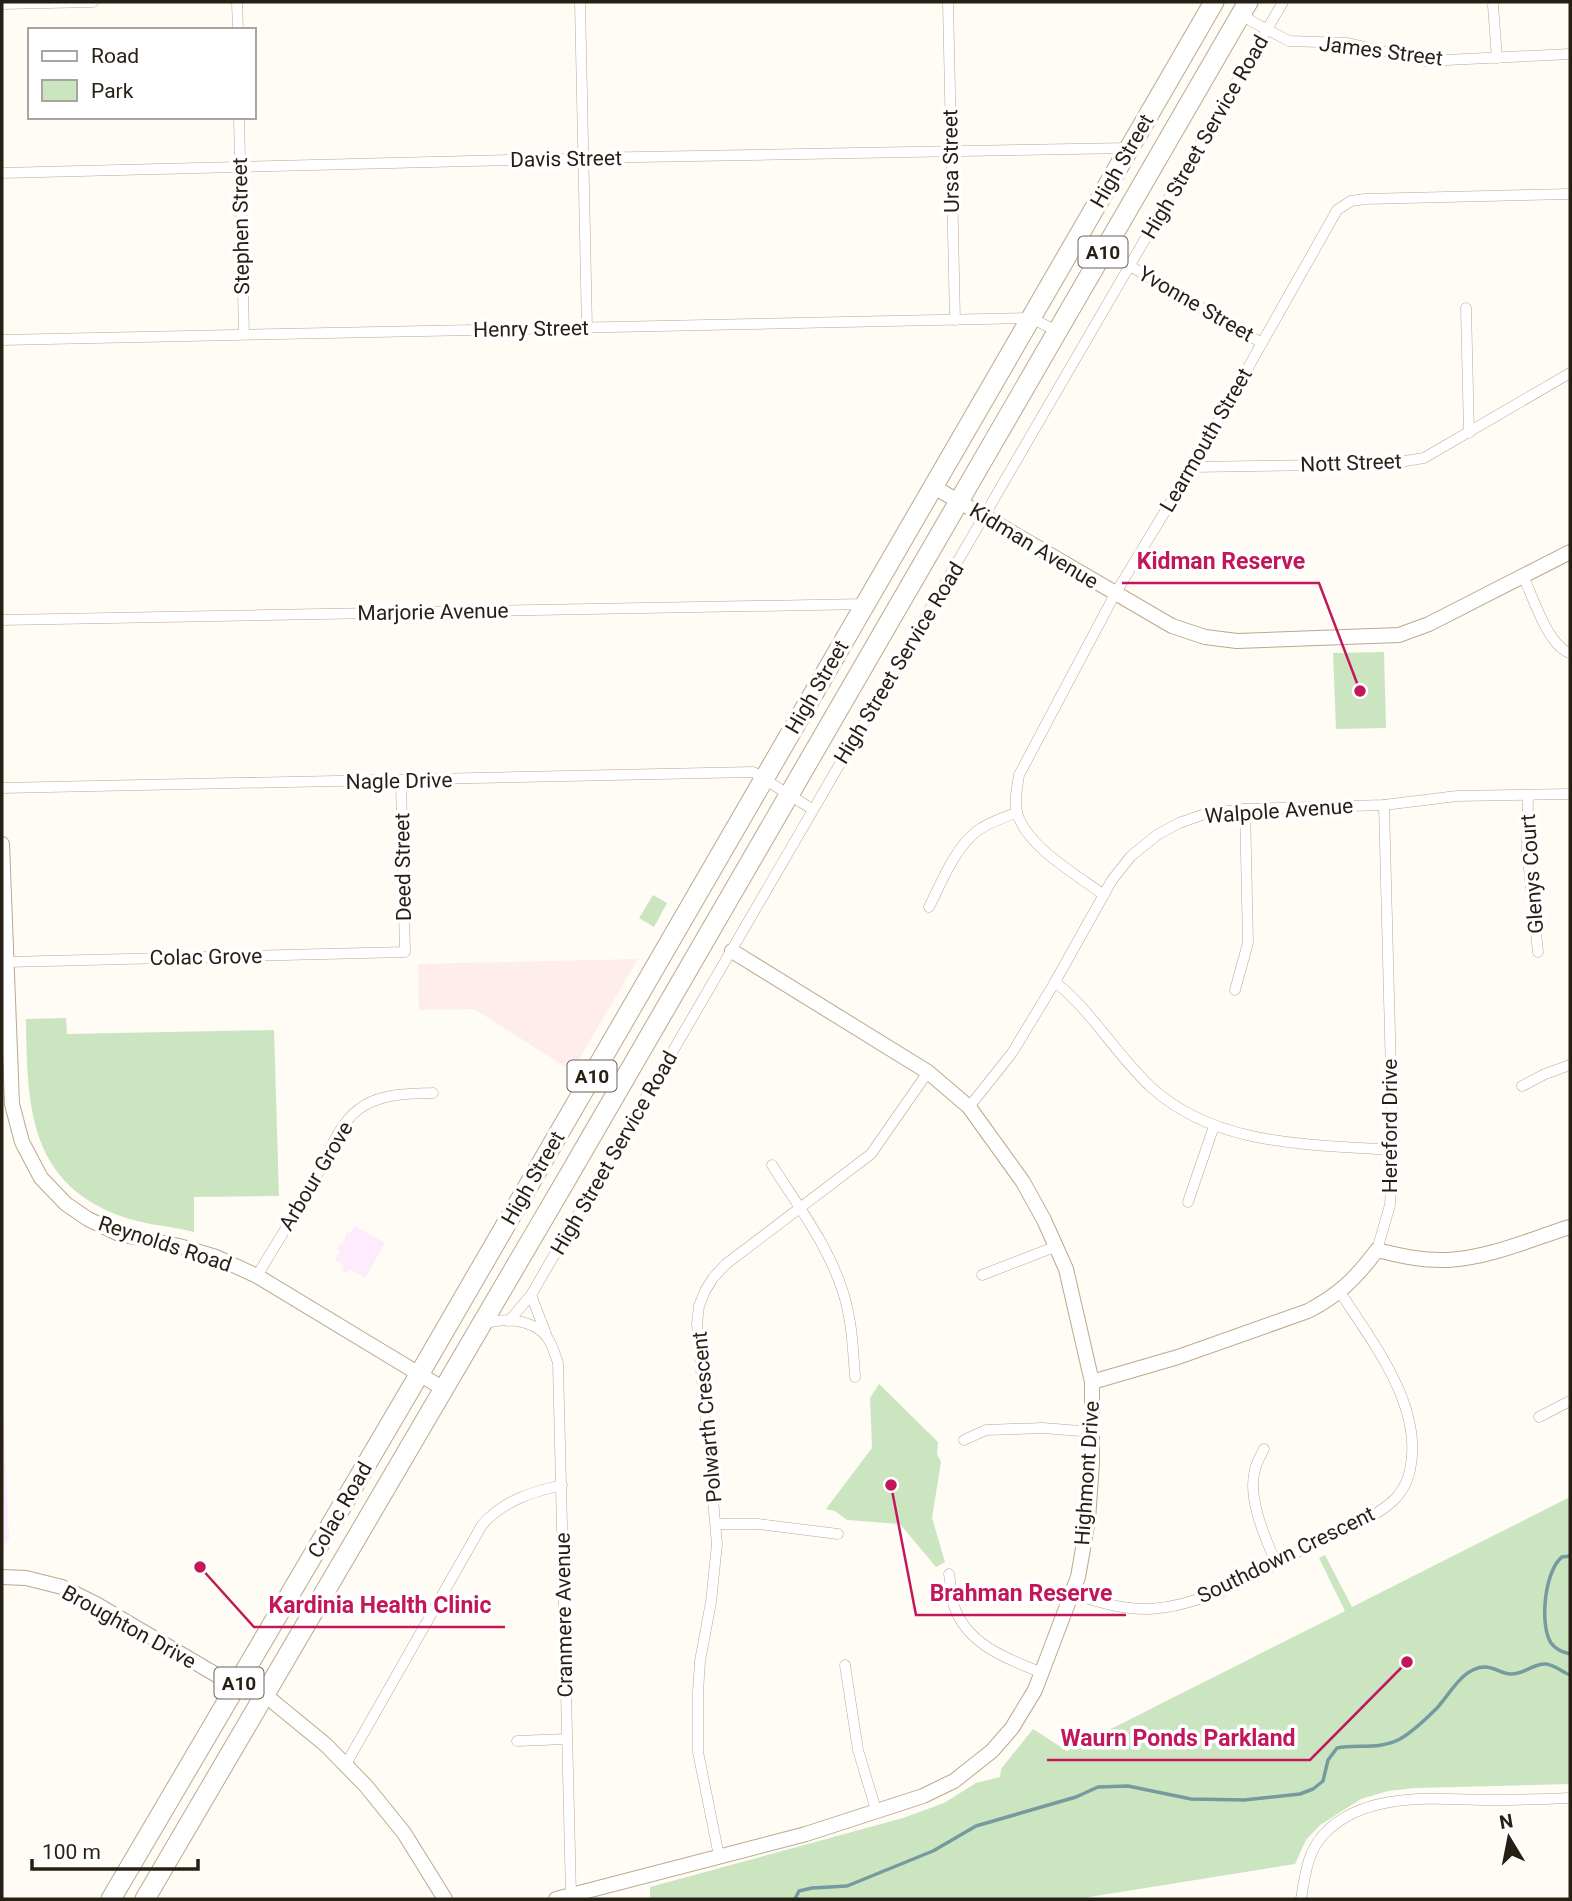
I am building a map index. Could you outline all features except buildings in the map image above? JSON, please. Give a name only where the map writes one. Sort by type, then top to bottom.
[{"type":"highway","name":"High Street","points":[[420,1373],[1214,2]]},
{"type":"highway","name":"High Street","points":[[444,1389],[959,502],[1241,5]]},
{"type":"highway","name":"Colac Road","points":[[145,1899],[420,1373]]},
{"type":"highway","name":"Colac Road","points":[[111,1899],[252,1691],[444,1389]]},
{"type":"street","points":[[2,4],[93,2]]},
{"type":"street","points":[[237,2],[238,28]]},
{"type":"street","points":[[579,2],[587,328]]},
{"type":"street","name":"Ursa Street","points":[[948,2],[954,320]]},
{"type":"street","name":"High Street Service Road","points":[[509,1321],[531,1295],[1283,2]]},
{"type":"street","name":"James Street","points":[[1241,5],[1251,21],[1293,42],[1348,43],[1425,61],[1570,54]]},
{"type":"street","points":[[1493,5],[1497,58]]},
{"type":"street","name":"Stephen Street","points":[[239,119],[244,334]]},
{"type":"street","name":"Davis Street","points":[[2,173],[584,158],[1130,148]]},
{"type":"street","name":"Learmouth Street","points":[[1017,812],[1018,775],[1028,754],[1115,594],[1192,467],[1332,217],[1343,204],[1365,199],[1570,194]]},
{"type":"street","name":"Yvonne Street","points":[[1130,265],[1262,343]]},
{"type":"street","points":[[1466,308],[1469,433]]},
{"type":"street","name":"Henry Street","points":[[2,340],[1031,318],[1057,331]]},
{"type":"street","name":"Nott Street","points":[[1192,467],[1408,461],[1424,458],[1570,373]]},
{"type":"street","name":"Kidman Avenue","points":[[934,486],[1172,626],[1205,637],[1237,641],[1399,635],[1429,624],[1570,552]]},
{"type":"street","points":[[1522,576],[1552,638],[1559,648],[1570,653]]},
{"type":"street","name":"Marjorie Avenue","points":[[2,620],[865,604]]},
{"type":"street","name":"Nagle Drive","points":[[2,788],[753,772],[790,795]]},
{"type":"street","name":"Deed Street","points":[[401,781],[405,952]]},
{"type":"street","name":"Walpole Avenue","points":[[969,1107],[1012,1053],[1112,880],[1131,856],[1157,835],[1179,823],[1205,814],[1245,809],[1384,804],[1457,796],[1570,794]]},
{"type":"street","points":[[790,795],[812,809]]},
{"type":"street","name":"Glenys Court","points":[[1528,796],[1527,850],[1538,952]]},
{"type":"street","name":"Hereford Drive","points":[[1092,1382],[1238,1338],[1308,1311],[1340,1292],[1355,1279],[1377,1251],[1390,1205],[1394,1150],[1384,804]]},
{"type":"street","points":[[1235,990],[1248,943],[1245,809]]},
{"type":"street","points":[[929,907],[968,839],[983,827],[1017,812],[1029,835],[1043,850],[1104,895]]},
{"type":"street","name":"Reynolds Road","points":[[2,844],[12,1104],[22,1142],[41,1178],[66,1204],[88,1219],[119,1234],[179,1246],[216,1257],[257,1276],[444,1389]]},
{"type":"street","name":"Highmont Drive","points":[[563,1897],[806,1834],[932,1792],[954,1781],[974,1766],[1013,1728],[1042,1673],[1078,1577],[1088,1520],[1093,1432],[1092,1382],[1075,1304],[1057,1246],[1023,1182],[969,1107],[928,1072],[732,951]]},
{"type":"street","name":"Colac Grove","points":[[6,961],[405,952]]},
{"type":"street","points":[[1055,982],[1078,1002],[1152,1088],[1178,1108],[1214,1126],[1240,1134],[1290,1143],[1394,1150]]},
{"type":"street","points":[[1522,1086],[1570,1065]]},
{"type":"street","name":"Polwarth Crescent","points":[[719,1856],[698,1752],[700,1661],[715,1574],[716,1524],[698,1347],[699,1306],[713,1278],[726,1264],[871,1154],[928,1072]]},
{"type":"street","name":"Arbour Grove","points":[[257,1276],[313,1183],[342,1127],[353,1114],[385,1096],[433,1093]]},
{"type":"street","points":[[1188,1202],[1214,1126]]},
{"type":"street","points":[[772,1165],[827,1252],[844,1293],[852,1335],[855,1377]]},
{"type":"street","points":[[1377,1251],[1413,1259],[1449,1260],[1481,1255],[1570,1227]]},
{"type":"street","points":[[982,1275],[1057,1246]]},
{"type":"street","name":"Southdown Crescent","points":[[1072,1594],[1128,1608],[1149,1609],[1194,1600],[1276,1563],[1385,1507],[1404,1487],[1410,1473],[1412,1447],[1404,1401],[1386,1364],[1340,1292]]},
{"type":"street","name":"Cranmere Avenue","points":[[531,1295],[558,1363],[560,1377],[566,1739],[563,1897]]},
{"type":"street","points":[[482,1324],[495,1320],[529,1325],[537,1328],[547,1338]]},
{"type":"street","points":[[1539,1417],[1570,1401]]},
{"type":"street","points":[[964,1440],[986,1430],[1042,1428],[1093,1432]]},
{"type":"street","points":[[1264,1449],[1254,1471],[1255,1498],[1261,1528],[1276,1563]]},
{"type":"street","points":[[345,1764],[482,1525],[518,1498],[537,1490],[562,1485]]},
{"type":"street","points":[[716,1524],[758,1524],[838,1534]]},
{"type":"street","points":[[949,1574],[955,1607],[969,1633],[1001,1656],[1042,1673]]},
{"type":"street","name":"Broughton Drive","points":[[2,1577],[26,1578],[62,1587],[252,1691],[297,1719],[345,1764],[404,1833],[445,1899]]},
{"type":"street","points":[[845,1665],[858,1750],[876,1810]]},
{"type":"street","points":[[517,1741],[566,1739]]},
{"type":"street","points":[[1301,1899],[1306,1869],[1316,1846],[1332,1827],[1358,1811],[1407,1801],[1570,1798]]},
{"type":"shaded area","points":[[638,959],[572,1071],[474,1009],[419,1010],[418,964]]},
{"type":"shaded area","points":[[355,1226],[385,1243],[365,1278],[350,1269],[347,1273],[341,1270],[344,1265],[335,1260],[340,1251],[337,1249],[340,1244],[343,1245],[347,1231],[350,1233]]},
{"type":"shaded area","points":[[2,1380],[9,1539],[2,1549]]},
{"type":"green space","points":[[1384,652],[1386,728],[1336,729],[1333,653]]},
{"type":"green space","points":[[653,895],[667,903],[654,927],[639,918]]},
{"type":"green space","points":[[66,1018],[67,1034],[274,1030],[279,1196],[194,1197],[194,1232],[126,1218],[94,1204],[69,1185],[52,1163],[40,1139],[32,1111],[28,1082],[26,1019]]},
{"type":"green space","points":[[879,1384],[938,1442],[937,1454],[941,1462],[932,1518],[945,1562],[936,1567],[900,1524],[847,1520],[835,1511],[826,1509],[872,1448],[870,1398]]},
{"type":"green space","points":[[1570,1497],[1570,1784],[1388,1791],[1361,1799],[1320,1825],[1306,1840],[1295,1864],[1077,1899],[650,1899],[650,1887],[903,1818],[944,1803],[976,1783],[1000,1777],[1001,1769],[1033,1729],[1067,1751],[1345,1611],[1319,1558],[1325,1555],[1352,1607]]},
{"type":"waterway","points":[[1570,1556],[1562,1557],[1551,1573],[1545,1611],[1547,1634],[1551,1643],[1557,1649],[1570,1654]]},
{"type":"waterway","points":[[795,1899],[799,1891],[847,1886],[933,1851],[976,1826],[1076,1797],[1098,1787],[1128,1786],[1191,1799],[1244,1800],[1300,1794],[1323,1781],[1328,1760],[1337,1748],[1376,1746],[1400,1739],[1433,1712],[1470,1671],[1488,1667],[1515,1674],[1546,1664],[1570,1675]]},
{"type":"place","name":"Kidman Reserve","points":[[1360,691]]},
{"type":"place","name":"Brahman Reserve","points":[[891,1485]]},
{"type":"place","name":"Kardinia Health Clinic","points":[[200,1567]]},
{"type":"place","name":"Waurn Ponds Parkland","points":[[1407,1662]]}]
